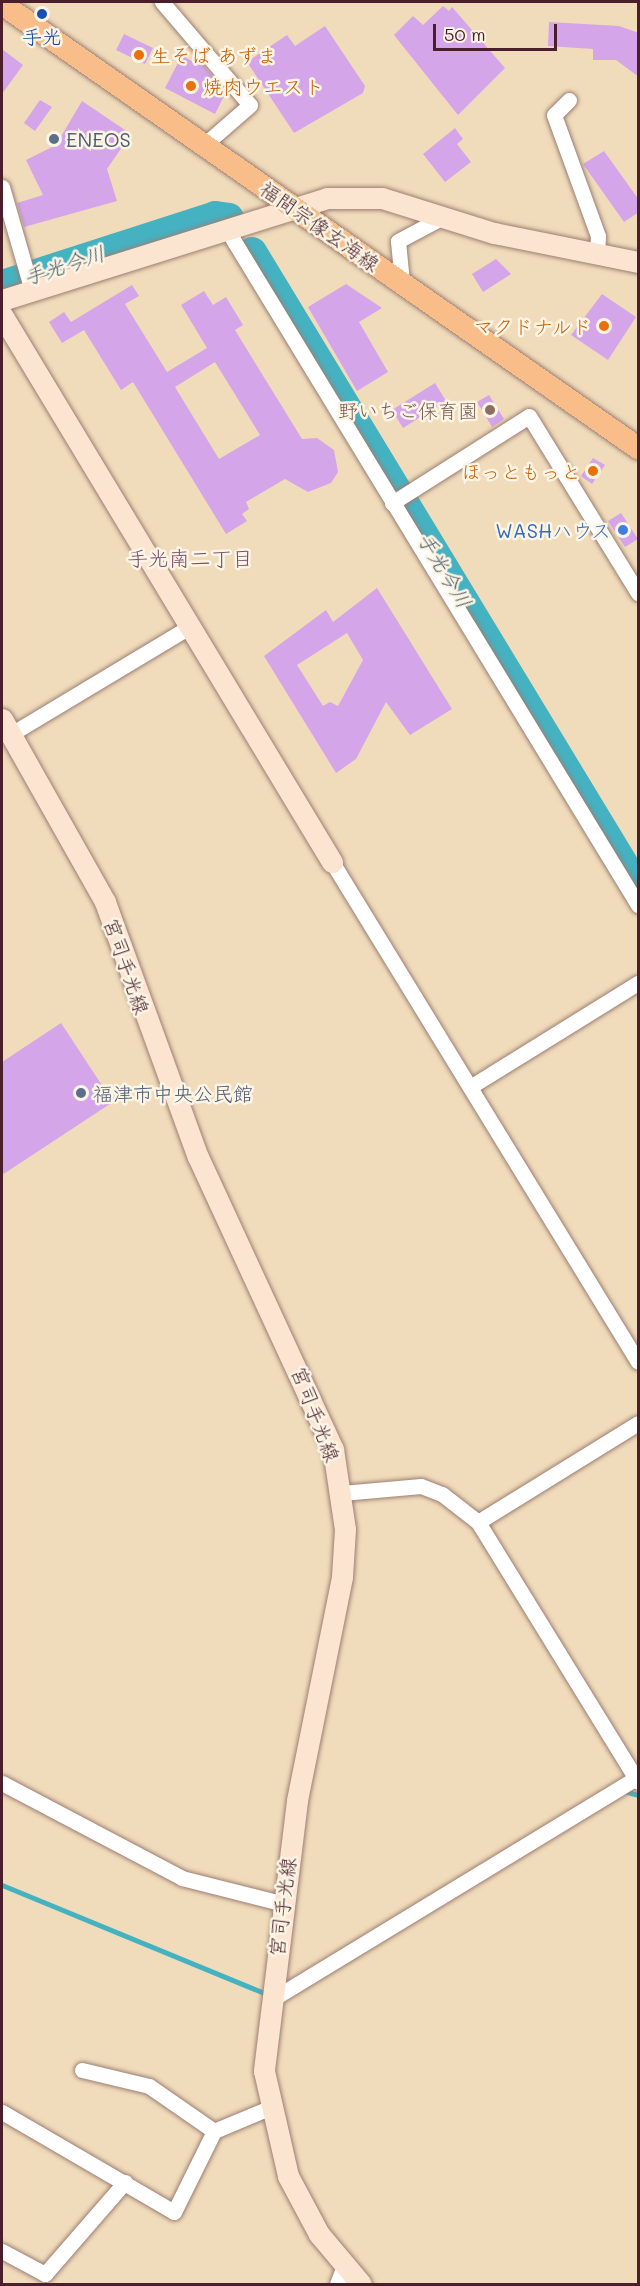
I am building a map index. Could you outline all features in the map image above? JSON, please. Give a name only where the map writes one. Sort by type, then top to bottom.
[{"type":"main road","name":"福間宗像玄海線","points":[[2,4],[639,448]]},
{"type":"main road","points":[[2,300],[229,233],[327,198],[355,196],[382,198],[441,218],[597,255],[639,262]]},
{"type":"main road","points":[[2,315],[332,862]]},
{"type":"main road","name":"宮司手光線","points":[[6,726],[105,902],[173,1095],[321,1416],[342,1493],[342,1577],[315,1697],[281,1903],[264,2071],[269,2108],[288,2176],[340,2276],[361,2284]]},
{"type":"street","points":[[162,2],[250,105],[204,145]]},
{"type":"street","points":[[569,100],[554,115],[598,236],[597,255]]},
{"type":"street","points":[[2,187],[32,291]]},
{"type":"street","points":[[402,282],[398,241],[441,218]]},
{"type":"street","points":[[229,233],[397,498],[639,905]]},
{"type":"street","points":[[397,498],[529,416],[639,593]]},
{"type":"street","points":[[6,726],[190,626]]},
{"type":"street","points":[[332,862],[639,1362]]},
{"type":"street","points":[[470,1087],[639,983]]},
{"type":"street","points":[[478,1522],[639,1423]]},
{"type":"street","points":[[271,2000],[637,1780],[478,1522],[442,1494],[421,1486],[342,1493]]},
{"type":"street","points":[[2,1783],[182,1878],[281,1903]]},
{"type":"street","points":[[82,2070],[149,2086],[214,2131]]},
{"type":"street","points":[[2,2112],[174,2212],[214,2131],[269,2108]]},
{"type":"street","points":[[2,2251],[44,2279],[125,2182]]},
{"type":"building","points":[[443,6],[449,11],[452,7],[505,68],[458,115],[394,35],[413,16],[423,25]]},
{"type":"building","points":[[549,22],[619,26],[639,33],[639,77],[616,60],[593,60],[593,49],[548,46]]},
{"type":"building","points":[[325,26],[365,86],[363,93],[294,133],[247,62],[287,35],[295,46]]},
{"type":"building","name":"生そば あずま","points":[[124,34],[153,48],[145,64],[116,50]]},
{"type":"building","points":[[2,49],[23,65],[2,94]]},
{"type":"building","name":"焼肉ウエスト","points":[[182,55],[193,62],[196,56],[215,79],[212,83],[226,92],[215,114],[165,88]]},
{"type":"building","points":[[40,100],[52,107],[35,131],[24,123]]},
{"type":"building","points":[[82,101],[131,134],[107,169],[117,201],[24,227],[17,203],[43,195],[26,160],[56,145]]},
{"type":"building","points":[[455,128],[463,139],[457,144],[471,162],[445,182],[423,154]]},
{"type":"building","points":[[604,151],[639,200],[639,212],[624,222],[583,164]]},
{"type":"building","points":[[496,259],[511,274],[483,292],[472,274]]},
{"type":"building","points":[[346,284],[382,308],[359,322],[388,372],[357,391],[308,307]]},
{"type":"building","points":[[132,285],[139,296],[125,304],[167,372],[207,348],[181,305],[204,291],[213,305],[226,297],[243,325],[235,330],[302,439],[317,438],[334,450],[338,472],[331,483],[308,492],[285,479],[246,502],[249,509],[242,514],[247,521],[226,534],[133,382],[121,390],[84,330],[62,343],[49,322],[64,312],[71,322]],"holes":[[[215,362],[260,435],[219,459],[175,387]]]},
{"type":"building","name":"マクドナルド","points":[[602,294],[636,317],[608,360],[571,335]]},
{"type":"building","points":[[435,383],[446,401],[403,428],[392,410]]},
{"type":"building","name":"野いちご保育園","points":[[489,395],[504,419],[492,427],[477,402]]},
{"type":"building","name":"ほっともっと","points":[[593,458],[605,465],[592,484],[581,476]]},
{"type":"building","name":"WASHハウス","points":[[621,513],[638,539],[625,547],[608,521]]},
{"type":"building","points":[[377,588],[452,709],[410,735],[386,702],[356,759],[336,773],[264,656],[326,610],[333,622]],"holes":[[[347,633],[363,660],[338,706],[330,702],[323,706],[297,665]]]},
{"type":"building","name":"福津市中央公民館","points":[[61,1023],[113,1102],[2,1175],[2,1062]]},
{"type":"waterway","name":"手光今川","points":[[2,285],[215,216],[229,218]]},
{"type":"waterway","name":"手光今川","points":[[252,252],[638,888]]},
{"type":"waterway","points":[[624,1791],[638,1795]]},
{"type":"waterway","points":[[2,1885],[269,1995]]},
{"type":"place","name":"手光","points":[[42,14]]},
{"type":"place","name":"生そば あずま","points":[[139,55]]},
{"type":"place","name":"焼肉ウエスト","points":[[191,86]]},
{"type":"place","name":"ENEOS","points":[[54,139]]},
{"type":"place","name":"マクドナルド","points":[[604,326]]},
{"type":"place","name":"野いちご保育園","points":[[490,410]]},
{"type":"place","name":"ほっともっと","points":[[593,471]]},
{"type":"place","name":"WASHハウス","points":[[623,530]]},
{"type":"place","name":"福津市中央公民館","points":[[81,1093]]},
{"type":"district","name":"手光南二丁目","points":[[190,558]]}]
